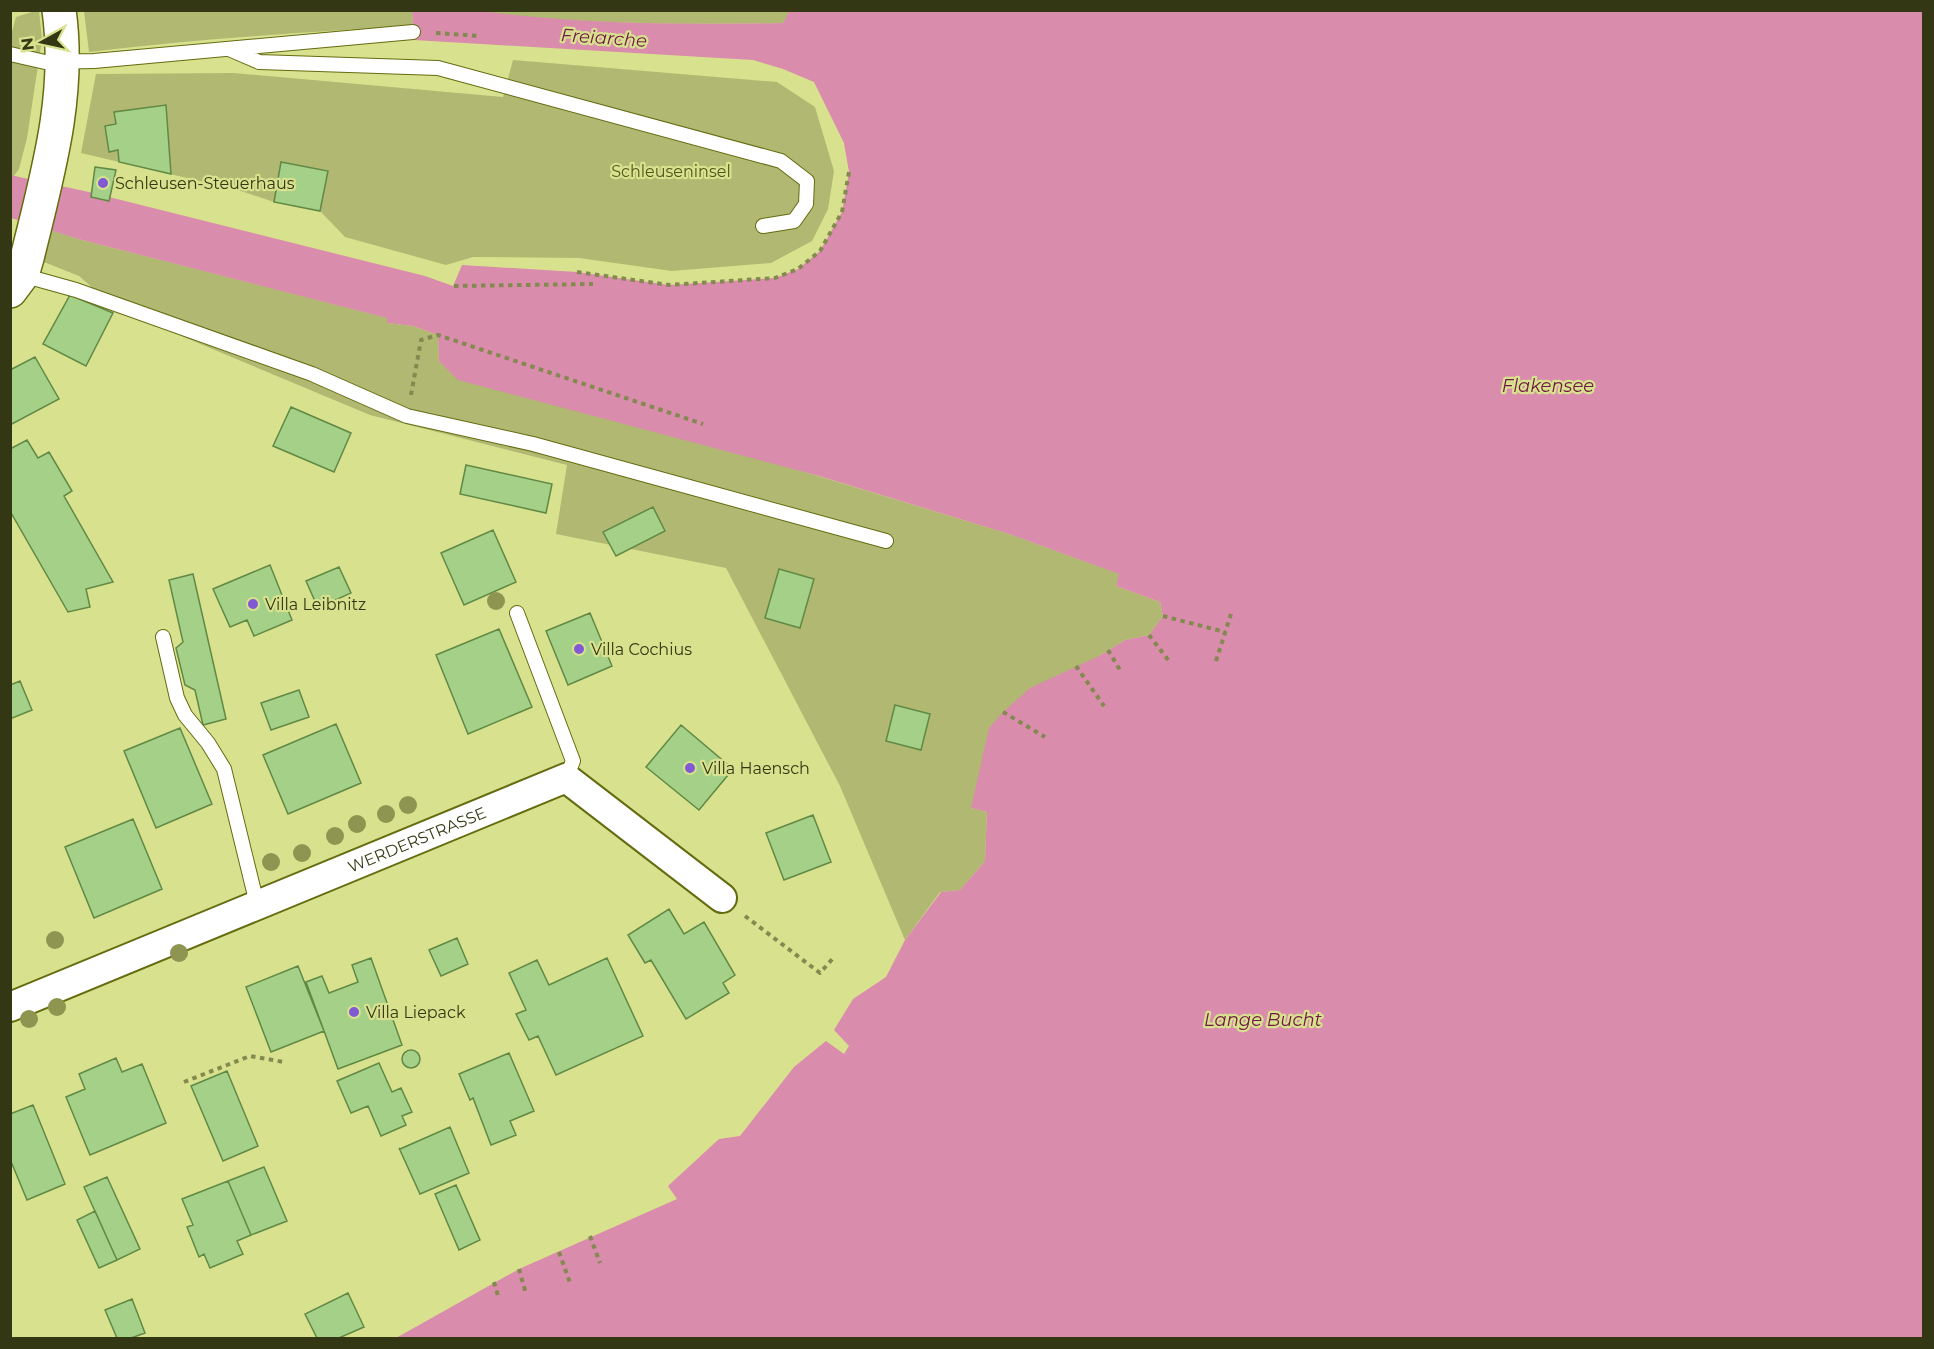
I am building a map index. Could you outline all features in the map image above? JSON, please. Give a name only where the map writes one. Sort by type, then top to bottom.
[{"type":"street","points":[[16,283],[48,176],[57,128],[61,61],[59,13]]},
{"type":"street","points":[[566,778],[722,898]]},
{"type":"street","name":"WERDERSTRASSE","points":[[10,1007],[566,778]]},
{"type":"lane","points":[[10,54],[45,62],[94,61],[413,32]]},
{"type":"lane","points":[[230,49],[259,62],[438,68],[781,161],[807,181],[806,204],[794,221],[763,226]]},
{"type":"lane","points":[[16,283],[76,290],[312,374],[407,416],[532,444],[886,541]]},
{"type":"lane","points":[[517,613],[573,761],[566,778]]},
{"type":"lane","points":[[163,637],[177,698],[185,715],[208,743],[224,769],[257,904]]},
{"type":"path","points":[[413,32],[480,36]]},
{"type":"path","points":[[577,272],[669,285],[775,278],[798,269],[820,251],[842,212],[849,172]]},
{"type":"path","points":[[454,286],[593,284]]},
{"type":"path","points":[[407,416],[421,340],[438,335],[703,424]]},
{"type":"path","points":[[1216,661],[1231,614]]},
{"type":"path","points":[[1163,616],[1225,632]]},
{"type":"path","points":[[1149,635],[1169,661]]},
{"type":"path","points":[[1108,650],[1120,670]]},
{"type":"path","points":[[1076,666],[1104,706]]},
{"type":"path","points":[[1004,712],[1045,737]]},
{"type":"path","points":[[722,898],[819,973],[834,957]]},
{"type":"path","points":[[184,1082],[250,1056],[284,1062]]},
{"type":"path","points":[[590,1236],[600,1263]]},
{"type":"path","points":[[559,1252],[570,1283]]},
{"type":"path","points":[[519,1269],[526,1294]]},
{"type":"path","points":[[494,1282],[498,1296]]},
{"type":"green space","points":[[39,11],[42,39],[27,138],[19,169],[14,176],[11,175],[10,39],[16,17]]},
{"type":"green space","points":[[84,11],[412,11],[413,26],[251,36],[89,52]]},
{"type":"green space","points":[[473,11],[790,11],[783,23],[705,24],[550,19]]},
{"type":"green space","name":"Schleuseninsel","points":[[513,60],[777,82],[815,107],[834,171],[828,209],[812,241],[771,263],[672,271],[579,258],[473,257],[446,265],[345,237],[320,211],[274,202],[238,190],[81,153],[96,74],[233,73],[503,97]]},
{"type":"green space","points":[[48,229],[82,240],[388,318],[387,323],[413,326],[438,335],[439,361],[1009,534],[1120,574],[1116,586],[1160,602],[1163,616],[1149,635],[1125,640],[1099,656],[971,808],[987,812],[985,861],[960,890],[940,892],[905,940],[840,786],[726,568],[556,534],[567,465],[370,415],[117,309],[79,276],[44,262]]},
{"type":"water","points":[[473,10],[588,21],[705,24],[783,23],[790,10],[1923,11],[1923,1338],[396,1338],[519,1269],[677,1199],[668,1186],[719,1139],[740,1136],[794,1067],[826,1041],[844,1054],[849,1046],[834,1030],[853,999],[886,977],[905,940],[941,892],[960,890],[985,861],[987,812],[971,808],[989,728],[1030,688],[1099,656],[1125,640],[1149,635],[1163,616],[1160,602],[1116,586],[1119,574],[1009,534],[819,476],[458,380],[439,361],[438,335],[413,326],[387,323],[387,318],[82,240],[11,218],[10,175],[89,192],[425,276],[453,286],[462,265],[577,272],[669,285],[775,278],[798,269],[820,251],[842,212],[849,172],[844,143],[814,82],[753,60],[414,40],[412,12],[410,11]]},
{"type":"building","points":[[166,105],[171,174],[119,162],[118,150],[109,152],[105,126],[116,124],[114,112]]},
{"type":"building","points":[[281,162],[328,171],[320,211],[274,202]]},
{"type":"building","name":"Schleusen-Steuerhaus","points":[[95,167],[116,170],[109,201],[91,197]]},
{"type":"building","points":[[70,295],[113,313],[86,366],[43,344]]},
{"type":"building","points":[[35,357],[59,399],[10,425],[10,370]]},
{"type":"building","points":[[291,407],[351,433],[334,472],[273,446]]},
{"type":"building","points":[[27,440],[38,458],[49,452],[72,491],[64,496],[113,582],[86,589],[90,607],[68,612],[10,511],[10,449]]},
{"type":"building","points":[[466,465],[552,484],[546,513],[460,494]]},
{"type":"building","points":[[653,507],[665,531],[616,556],[603,532]]},
{"type":"building","points":[[493,530],[516,582],[464,605],[441,553]]},
{"type":"building","name":"Villa Leibnitz","points":[[270,565],[292,620],[254,636],[247,620],[230,627],[213,589]]},
{"type":"building","points":[[339,567],[351,593],[318,608],[306,581]]},
{"type":"building","points":[[779,569],[814,579],[800,628],[765,618]]},
{"type":"building","points":[[193,574],[226,719],[203,725],[195,690],[185,685],[176,648],[183,642],[169,580]]},
{"type":"building","name":"Villa Cochius","points":[[590,613],[612,666],[568,685],[546,631]]},
{"type":"building","points":[[499,629],[532,707],[468,734],[436,655]]},
{"type":"building","points":[[20,681],[32,710],[10,719],[10,685]]},
{"type":"building","points":[[299,690],[309,717],[271,730],[261,703]]},
{"type":"building","points":[[895,705],[930,714],[921,750],[886,741]]},
{"type":"building","points":[[336,724],[361,783],[288,814],[263,755]]},
{"type":"building","name":"Villa Haensch","points":[[681,725],[733,769],[699,810],[646,767]]},
{"type":"building","points":[[180,728],[212,804],[156,828],[124,751]]},
{"type":"building","points":[[813,815],[831,862],[784,880],[766,833]]},
{"type":"building","points":[[133,819],[162,889],[94,918],[65,847]]},
{"type":"building","points":[[669,909],[684,934],[704,922],[735,975],[723,983],[729,993],[686,1019],[651,960],[645,963],[628,935]]},
{"type":"building","points":[[457,938],[468,964],[441,976],[429,950]]},
{"type":"building","name":"Villa Liepack","points":[[371,958],[402,1045],[338,1069],[306,982],[322,976],[329,993],[358,982],[352,965]]},
{"type":"building","points":[[607,958],[643,1036],[556,1075],[538,1036],[529,1040],[516,1014],[526,1010],[509,973],[537,960],[549,985]]},
{"type":"building","points":[[298,966],[324,1031],[271,1052],[246,987]]},
{"type":"building","points":[[411,1050],[417,1053],[420,1059],[417,1065],[411,1068],[405,1065],[402,1059],[405,1053]]},
{"type":"building","points":[[509,1053],[534,1111],[510,1121],[516,1135],[491,1145],[473,1098],[470,1100],[459,1074]]},
{"type":"building","points":[[116,1058],[122,1072],[142,1064],[166,1123],[90,1155],[66,1097],[85,1089],[79,1074]]},
{"type":"building","points":[[379,1063],[392,1092],[401,1088],[412,1112],[402,1116],[406,1125],[381,1136],[368,1106],[351,1113],[337,1081]]},
{"type":"building","points":[[227,1071],[258,1146],[223,1161],[191,1086]]},
{"type":"building","points":[[33,1105],[65,1184],[27,1200],[10,1159],[10,1114]]},
{"type":"building","points":[[450,1127],[469,1173],[420,1194],[399,1148]]},
{"type":"building","points":[[264,1167],[287,1221],[251,1235],[228,1181]]},
{"type":"building","points":[[107,1177],[140,1249],[117,1260],[84,1187]]},
{"type":"building","points":[[228,1181],[251,1235],[237,1241],[243,1254],[210,1268],[204,1254],[199,1257],[187,1227],[193,1225],[182,1199]]},
{"type":"building","points":[[456,1185],[480,1240],[459,1250],[435,1194]]},
{"type":"building","points":[[95,1211],[117,1260],[99,1268],[77,1220]]},
{"type":"building","points":[[348,1293],[364,1327],[339,1338],[317,1338],[305,1314]]},
{"type":"building","points":[[132,1299],[145,1333],[131,1338],[117,1338],[105,1310]]},
{"type":"place","name":"Schleusen-Steuerhaus","points":[[103,183]]},
{"type":"place","name":"Villa Leibnitz","points":[[253,604]]},
{"type":"place","name":"Villa Cochius","points":[[579,649]]},
{"type":"place","name":"Villa Haensch","points":[[690,768]]},
{"type":"place","name":"Villa Liepack","points":[[354,1012]]},
{"type":"water label","name":"Freiarche","points":[[604,38]]},
{"type":"water label","name":"Flakensee","points":[[1548,386]]},
{"type":"water label","name":"Lange Bucht","points":[[1263,1020]]}]
